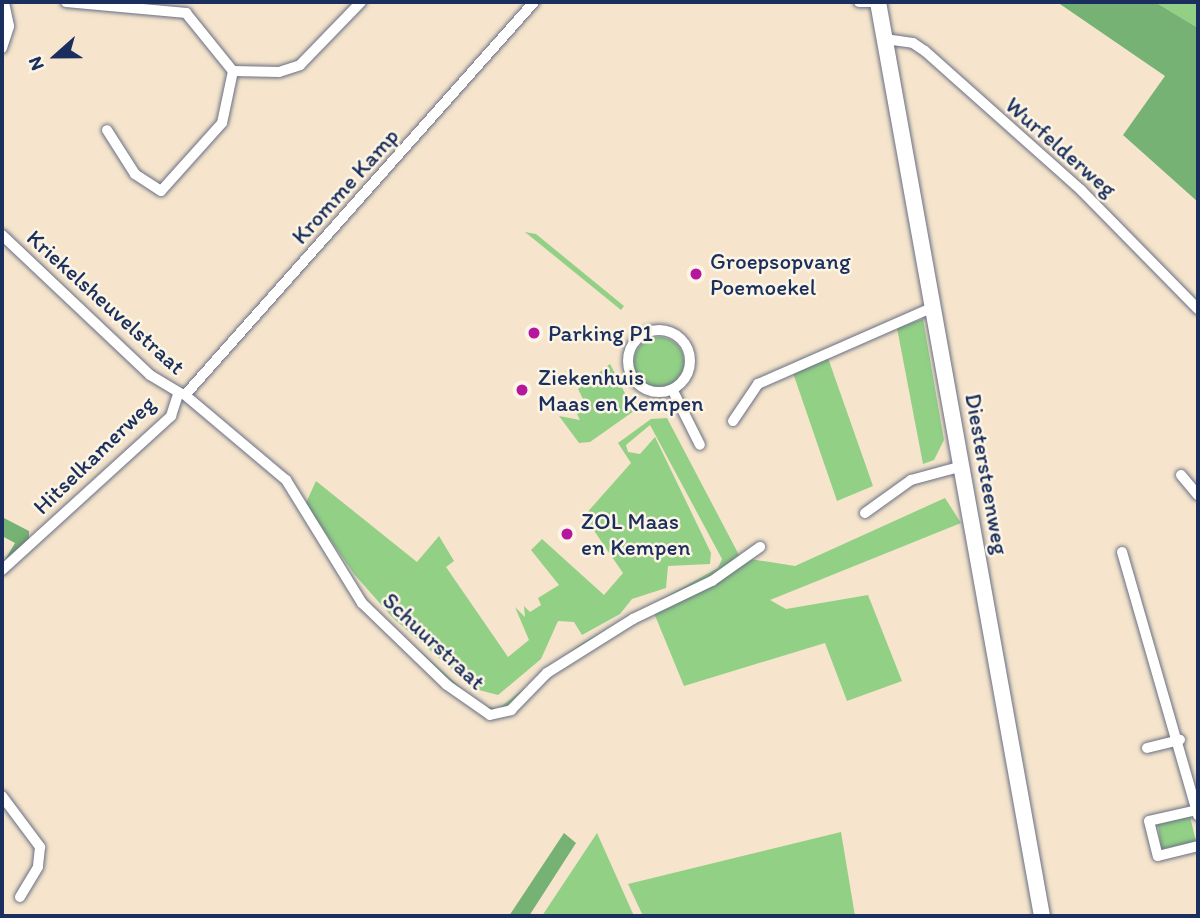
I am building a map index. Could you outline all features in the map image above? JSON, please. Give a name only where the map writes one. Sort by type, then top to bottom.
[{"type":"main road","name":"Diestersteenweg","points":[[877,2],[963,466],[1042,916]]},
{"type":"street","points":[[2,48],[9,26],[4,2]]},
{"type":"street","points":[[66,2],[187,13],[233,71]]},
{"type":"street","points":[[233,71],[279,72],[300,65],[361,2]]},
{"type":"street","name":"Kromme Kamp","points":[[181,394],[534,2]]},
{"type":"street","points":[[859,2],[877,2]]},
{"type":"street","name":"Wurfelderweg","points":[[884,39],[902,39],[925,51],[1081,190],[1198,309]]},
{"type":"street","points":[[107,130],[135,174],[161,191],[222,123],[233,71]]},
{"type":"street","name":"Kriekelsheuvelstraat","points":[[2,234],[181,394]]},
{"type":"street","points":[[733,421],[758,384],[933,307]]},
{"type":"street","points":[[644,330],[666,330],[679,341],[688,372],[673,391],[655,393],[639,380],[630,347],[644,330]]},
{"type":"street","points":[[673,391],[700,445]]},
{"type":"street","name":"Schuurstraat","points":[[181,394],[280,473],[362,603],[447,685],[490,715],[511,710],[547,673],[633,619],[712,581],[760,547]]},
{"type":"street","name":"Hitselkamerweg","points":[[2,570],[171,416],[181,394]]},
{"type":"street","points":[[865,513],[911,480],[963,466]]},
{"type":"street","points":[[1181,475],[1198,495]]},
{"type":"street","points":[[1122,552],[1150,664],[1166,691],[1198,812],[1149,821],[1158,856],[1198,846]]},
{"type":"street","points":[[1147,748],[1180,740]]},
{"type":"street","points":[[2,796],[40,847],[38,867],[20,897]]},
{"type":"green space","points":[[1057,2],[1155,2],[1198,28],[1198,202],[1123,135],[1165,76]]},
{"type":"green space","points":[[1155,2],[1198,2],[1198,28]]},
{"type":"green space","points":[[525,232],[536,234],[624,306],[621,310]]},
{"type":"green space","points":[[923,319],[944,440],[934,460],[923,464],[897,328]]},
{"type":"green space","points":[[659,337],[677,344],[684,362],[677,380],[659,387],[641,380],[634,362],[641,344]]},
{"type":"green space","points":[[828,358],[873,486],[837,501],[793,373]]},
{"type":"green space","points":[[610,364],[634,411],[590,442],[579,443],[559,416],[580,420],[576,412],[586,405],[578,389]]},
{"type":"green space","points":[[667,418],[739,555],[711,578],[636,614],[556,664],[581,644],[718,568],[722,559],[650,425],[626,445],[628,452],[640,454],[655,437],[711,553],[710,564],[668,566],[666,588],[632,599],[620,614],[582,635],[574,622],[558,621],[541,659],[498,695],[475,689],[393,618],[354,574],[309,509],[370,606],[480,705],[498,709],[532,682],[500,713],[476,706],[366,605],[345,580],[305,505],[316,481],[417,562],[439,536],[454,561],[446,567],[508,657],[529,640],[515,607],[525,617],[524,606],[530,612],[541,605],[538,598],[559,585],[531,550],[542,539],[604,595],[623,573],[584,516],[631,463],[618,443],[651,419]]},
{"type":"green space","points":[[945,498],[961,523],[770,600],[786,609],[868,595],[902,681],[847,701],[825,643],[684,686],[654,613],[750,559],[795,566]]},
{"type":"green space","points":[[2,517],[29,531],[29,542],[2,565],[15,543],[2,536]]},
{"type":"green space","points":[[1190,816],[1196,842],[1161,849],[1158,824]]},
{"type":"green space","points":[[841,832],[855,916],[643,916],[628,884]]},
{"type":"green space","points":[[564,833],[576,843],[529,916],[509,916]]},
{"type":"green space","points":[[597,833],[634,916],[542,916]]},
{"type":"place","name":"Groepsopvang Poemoekel","points":[[696,274]]},
{"type":"place","name":"Parking P1","points":[[534,333]]},
{"type":"place","name":"Ziekenhuis Maas en Kempen","points":[[522,390]]},
{"type":"place","name":"ZOL Maas en Kempen","points":[[567,534]]}]
